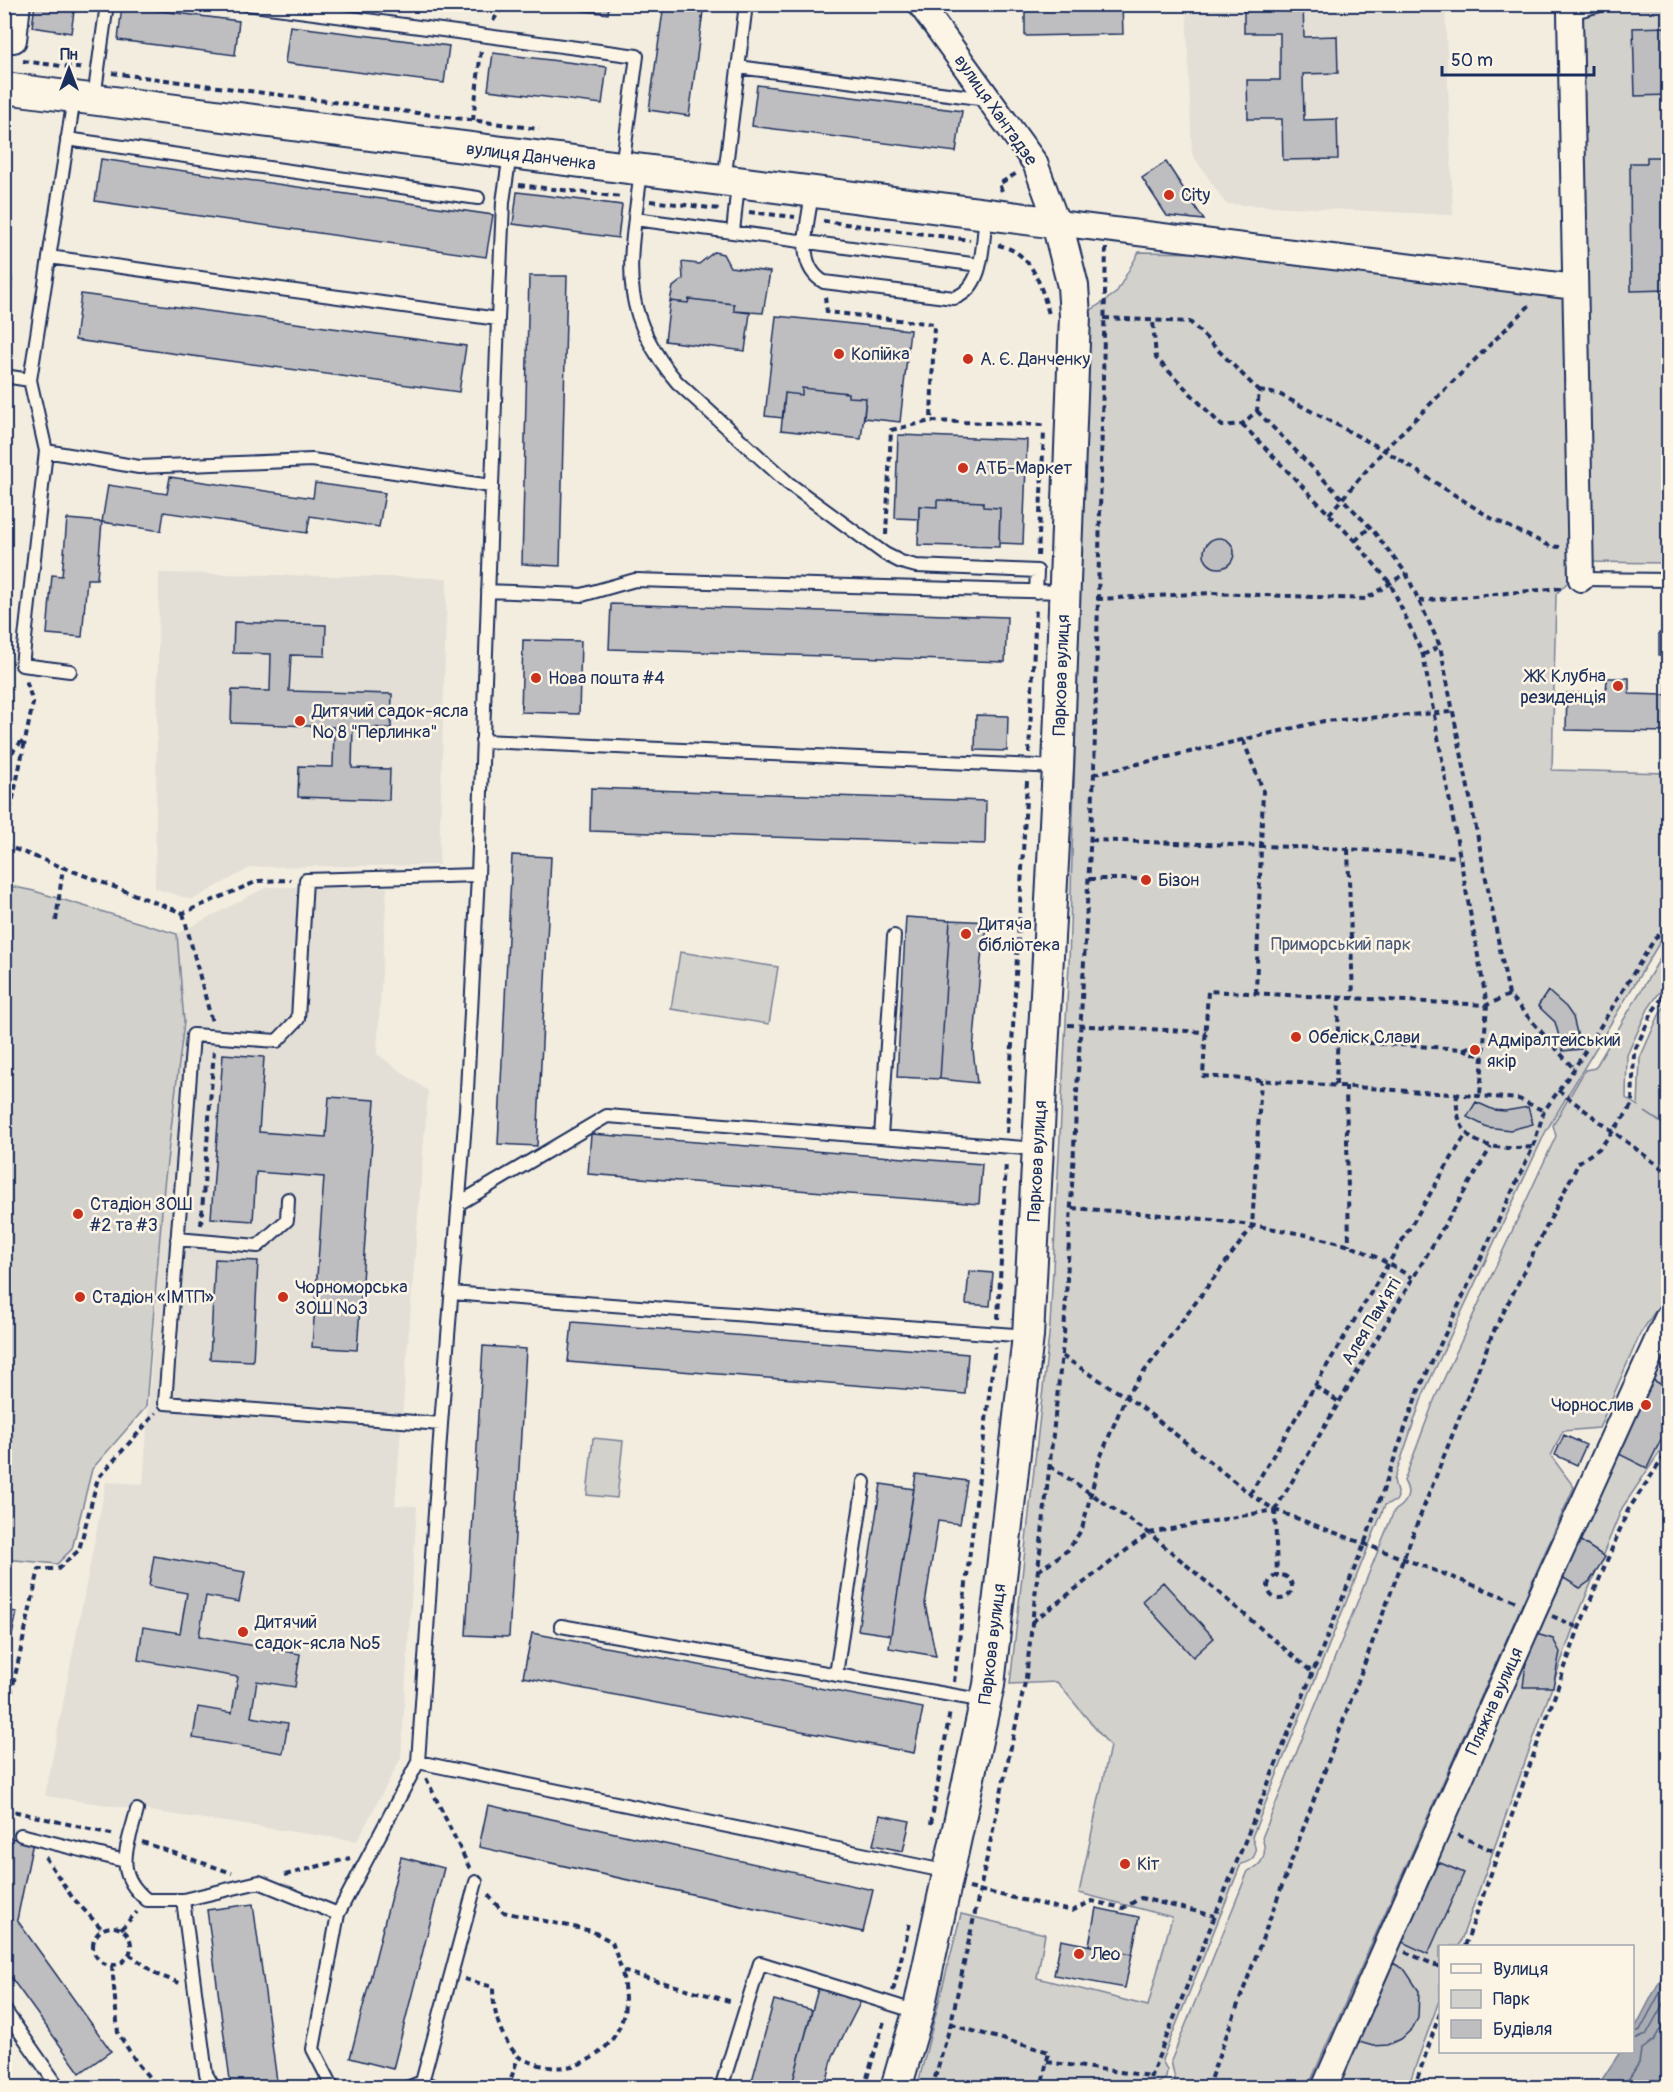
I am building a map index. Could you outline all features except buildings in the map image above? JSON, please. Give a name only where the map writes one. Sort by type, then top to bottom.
[{"type":"street","points":[[14,40],[18,4]]},
{"type":"street","name":"вулиця Хантадзе","points":[[920,4],[1035,163],[1057,224]]},
{"type":"street","points":[[1570,13],[1581,579]]},
{"type":"street","name":"вулиця Данченка","points":[[4,88],[1057,224]]},
{"type":"street","points":[[1057,224],[1575,287]]},
{"type":"street","name":"Паркова вулиця","points":[[896,2088],[918,2013],[986,1701],[1028,1336],[1058,766],[1050,592],[1075,316],[1072,286],[1057,224]]},
{"type":"street","name":"Пляжна вулиця","points":[[1324,2088],[1535,1609],[1668,1316]]},
{"type":"lane","points":[[70,671],[22,665],[46,451],[30,380],[67,139],[84,98],[107,4]]},
{"type":"lane","points":[[246,4],[637,56],[632,169],[635,219],[630,288],[640,321],[666,368],[692,396],[766,464],[885,554],[916,566],[1037,571],[1050,592]]},
{"type":"lane","points":[[733,232],[731,183],[738,67],[746,4]]},
{"type":"lane","points":[[1570,13],[1604,4]]},
{"type":"lane","points":[[738,67],[990,99]]},
{"type":"lane","points":[[67,139],[478,198]]},
{"type":"lane","points":[[333,2088],[313,2049],[338,1914],[418,1761],[458,1204],[478,875],[503,202],[510,154]]},
{"type":"lane","points":[[812,194],[806,242],[808,268],[814,276],[824,282],[954,298],[965,295],[971,289],[978,265],[986,215]]},
{"type":"lane","points":[[635,219],[978,265]]},
{"type":"lane","points":[[49,257],[498,319]]},
{"type":"lane","points":[[4,376],[30,380]]},
{"type":"lane","points":[[46,451],[139,467],[312,460],[491,486]]},
{"type":"lane","points":[[1581,579],[1668,580]]},
{"type":"lane","points":[[488,591],[582,595],[635,580],[1050,592]]},
{"type":"lane","points":[[482,741],[1058,766]]},
{"type":"lane","points":[[441,1424],[165,1403],[193,1035],[277,1041],[298,1019],[306,880],[478,875]]},
{"type":"lane","points":[[880,1137],[894,936]]},
{"type":"lane","points":[[458,1204],[607,1116],[1037,1149]]},
{"type":"lane","points":[[177,1239],[258,1246],[287,1220],[288,1199]]},
{"type":"lane","points":[[451,1293],[1028,1336]]},
{"type":"lane","points":[[836,1675],[864,1482]]},
{"type":"lane","points":[[561,1626],[986,1701]]},
{"type":"lane","points":[[418,1761],[950,1872]]},
{"type":"lane","points":[[137,1809],[125,1861],[127,1879],[147,1900],[183,1900],[259,1882],[338,1914]]},
{"type":"lane","points":[[21,1835],[125,1861]]},
{"type":"lane","points":[[422,2082],[476,1882]]},
{"type":"lane","points":[[183,1900],[206,2074],[214,2088]]},
{"type":"lane","points":[[722,2088],[760,1963],[918,2013]]},
{"type":"lane","points":[[4,2009],[59,2088]]},
{"type":"lane","points":[[407,2088],[422,2082],[439,2088]]},
{"type":"path","points":[[472,120],[483,36]]},
{"type":"path","points":[[824,282],[827,312],[934,324],[931,421]]},
{"type":"path","points":[[1329,514],[1384,450],[1551,284]]},
{"type":"path","points":[[1092,317],[1190,322],[1259,391],[1279,394],[1384,450],[1491,518],[1550,546],[1581,548]]},
{"type":"path","points":[[932,2088],[951,2023],[1026,1678],[1062,1356],[1083,1026],[1094,774],[1104,318]]},
{"type":"path","points":[[1153,321],[1156,358],[1222,426],[1242,423],[1257,411],[1259,391]]},
{"type":"path","points":[[1257,411],[1370,527],[1406,573],[1440,646],[1509,995],[1574,1069]]},
{"type":"path","points":[[885,554],[891,430],[931,421],[1044,424]]},
{"type":"path","points":[[1242,423],[1355,541],[1390,583],[1423,655],[1487,1005],[1480,1095]]},
{"type":"path","points":[[1355,541],[1370,527]]},
{"type":"path","points":[[1097,599],[1212,593],[1366,599],[1406,573]]},
{"type":"path","points":[[1419,601],[1567,588],[1581,579]]},
{"type":"path","points":[[1423,655],[1440,646]]},
{"type":"path","points":[[22,665],[33,703],[4,843],[183,913],[258,881],[306,880]]},
{"type":"path","points":[[1094,774],[1324,721],[1452,712]]},
{"type":"path","points":[[4,761],[25,738]]},
{"type":"path","points":[[1243,740],[1263,790],[1256,993]]},
{"type":"path","points":[[1091,840],[1348,849],[1459,857]]},
{"type":"path","points":[[1348,849],[1353,998]]},
{"type":"path","points":[[56,921],[63,867]]},
{"type":"path","points":[[1089,879],[1142,879]]},
{"type":"path","points":[[1146,2088],[1365,1542],[1417,1394],[1533,1147],[1544,1111],[1574,1069],[1654,940],[1668,924]]},
{"type":"path","points":[[1207,2088],[1404,1557],[1492,1335],[1579,1162],[1600,1148],[1632,1104],[1634,1052],[1653,1011],[1668,990]]},
{"type":"path","points":[[1509,995],[1487,1005],[1208,991],[1203,1076],[1519,1099],[1544,1111]]},
{"type":"path","points":[[1336,1085],[1339,998]]},
{"type":"path","points":[[1013,1023],[1206,1032]]},
{"type":"path","points":[[1338,1041],[1463,1049],[1483,1057]]},
{"type":"path","points":[[1463,1049],[1484,1041]]},
{"type":"path","points":[[1038,1572],[1068,1550],[1082,1528],[1103,1450],[1126,1396],[1252,1227],[1261,1080]]},
{"type":"path","points":[[1346,1086],[1349,1246]]},
{"type":"path","points":[[1558,1090],[1668,1173]]},
{"type":"path","points":[[1457,1093],[1455,1113],[1466,1134],[1491,1147],[1533,1147]]},
{"type":"path","name":"Алея Пам'яті","points":[[1250,1494],[1466,1134]]},
{"type":"path","name":"Алея Пам'яті","points":[[1275,1510],[1491,1147]]},
{"type":"path","points":[[1072,1208],[1199,1219],[1349,1246],[1389,1263],[1412,1278]]},
{"type":"path","points":[[1062,1356],[1126,1396],[1250,1494],[1275,1510],[1365,1542],[1535,1609]]},
{"type":"path","points":[[1315,1386],[1339,1402]]},
{"type":"path","points":[[4,1725],[39,1569],[58,1569],[79,1550],[98,1478],[165,1403]]},
{"type":"path","points":[[1466,1945],[1580,1628],[1628,1510],[1666,1454]]},
{"type":"path","points":[[1050,1466],[1149,1533],[1313,1673]]},
{"type":"path","points":[[1032,1623],[1149,1533],[1275,1510]]},
{"type":"path","points":[[1275,1510],[1277,1576],[1269,1584],[1269,1591],[1274,1597],[1285,1598],[1291,1593],[1292,1585],[1288,1578],[1277,1576]]},
{"type":"path","points":[[418,1761],[476,1882],[502,1912],[592,1931],[612,1942],[622,1971],[624,2016],[600,2055],[572,2067],[550,2069],[518,2057],[504,2037],[494,2011],[493,1987],[451,1976]]},
{"type":"path","points":[[4,1809],[130,1838],[259,1882],[370,1853]]},
{"type":"path","points":[[1439,1826],[1498,1853]]},
{"type":"path","points":[[34,1838],[72,1898],[102,1929]]},
{"type":"path","points":[[979,1891],[1072,1911],[1092,1901],[1123,1908],[1141,1898],[1215,1916]]},
{"type":"path","points":[[121,1929],[147,1900]]},
{"type":"path","points":[[111,1927],[121,1929],[128,1935],[131,1944],[129,1953],[122,1962],[112,1965],[103,1963],[95,1956],[93,1946],[95,1937],[102,1929],[111,1927]]},
{"type":"path","points":[[1387,1944],[1439,1966]]},
{"type":"path","points":[[129,1953],[158,1975],[183,1985],[194,1986]]},
{"type":"path","points":[[112,1965],[118,2033],[137,2063],[158,2088]]},
{"type":"path","points":[[622,1971],[747,2006]]},
{"type":"path","points":[[1414,2088],[1439,2016]]},
{"type":"path","points":[[951,2023],[1049,2052],[1041,2088]]},
{"type":"path","points":[[508,2088],[518,2057]]},
{"type":"path","points":[[1047,2062],[1150,2076]]},
{"type":"path","points":[[178,2088],[190,2084],[193,2088]]},
{"type":"shaded area","points":[[1186,5],[1445,5],[1453,215],[1226,204],[1192,154]]},
{"type":"shaded area","name":"Дитячий садок-ясла № 8 \"Перлинка\"","points":[[159,573],[447,578],[439,865],[252,867],[192,900],[155,888]]},
{"type":"shaded area","points":[[267,887],[387,887],[377,1054],[428,1091],[395,1505],[417,1506],[401,1758],[357,1841],[45,1796],[106,1482],[143,1484],[164,1186],[184,1022],[177,934]]},
{"type":"green space","points":[[1580,5],[1668,5],[1668,563],[1589,562]]},
{"type":"green space","name":"Приморський парк","points":[[1139,252],[1203,253],[1569,293],[1574,576],[1556,594],[1552,770],[1668,773],[1668,931],[1546,1131],[1423,1395],[1394,1480],[1398,1497],[1396,1501],[1385,1505],[1252,1837],[1255,1855],[1241,1864],[1162,2060],[1167,2070],[1166,2078],[1151,2088],[917,2088],[961,1914],[1045,1934],[1037,1978],[1148,2006],[1172,1917],[1079,1893],[1110,1746],[1057,1682],[1010,1684],[1050,1326],[1069,964],[1087,313],[1116,293]]},
{"type":"green space","name":"Стадіон «ІМТП»","points":[[5,885],[34,891],[177,934],[184,1022],[164,1186],[146,1407],[92,1469],[72,1549],[57,1564],[5,1559]]},
{"type":"green space","points":[[1668,945],[1668,980],[1648,1009],[1627,1055],[1626,1098],[1638,1106],[1640,1058],[1659,1015],[1668,1001],[1668,1127],[1645,1112],[1668,1128],[1668,1292],[1640,1334],[1599,1428],[1563,1431],[1551,1456],[1574,1487],[1308,2087],[1168,2087],[1175,2079],[1171,2061],[1248,1871],[1257,1866],[1263,1858],[1262,1838],[1394,1511],[1407,1498],[1408,1490],[1404,1481],[1435,1398],[1556,1136],[1553,1125],[1585,1070],[1595,1068]]},
{"type":"green space","points":[[680,952],[778,967],[769,1024],[671,1009]]},
{"type":"green space","points":[[1668,1335],[1668,1440],[1622,1508],[1576,1620],[1459,1945],[1439,1945],[1439,2001],[1408,2087],[1330,2088]]},
{"type":"green space","points":[[593,1438],[623,1441],[617,1498],[587,1495]]},
{"type":"water","points":[[1668,1965],[1668,2087],[1597,2087],[1619,2053],[1634,2053],[1634,2030]]},
{"type":"place","name":"City","points":[[1169,195]]},
{"type":"place","name":"Копійка","points":[[839,354]]},
{"type":"place","name":"А. Є. Данченку","points":[[968,359]]},
{"type":"place","name":"АТБ-Маркет","points":[[963,468]]},
{"type":"place","name":"Нова пошта #4","points":[[536,678]]},
{"type":"place","name":"ЖК Клубна резиденція","points":[[1618,686]]},
{"type":"place","name":"Дитячий садок-ясла № 8 \"Перлинка\"","points":[[300,721]]},
{"type":"place","name":"Бізон","points":[[1146,880]]},
{"type":"place","name":"Дитяча бібліотека","points":[[966,934]]},
{"type":"place","name":"Обеліск Cлави","points":[[1296,1037]]},
{"type":"place","name":"Адміралтейський якір","points":[[1475,1050]]},
{"type":"place","name":"Стадіон ЗОШ #2 та #3","points":[[78,1214]]},
{"type":"place","name":"Стадіон «ІМТП»","points":[[80,1297]]},
{"type":"place","name":"Чорноморська ЗОШ №3","points":[[283,1297]]},
{"type":"place","name":"Чорнослив","points":[[1646,1405]]},
{"type":"place","name":"Дитячий садок-ясла №5","points":[[243,1632]]},
{"type":"place","name":"Кіт","points":[[1125,1864]]},
{"type":"place","name":"Лео","points":[[1079,1954]]}]
